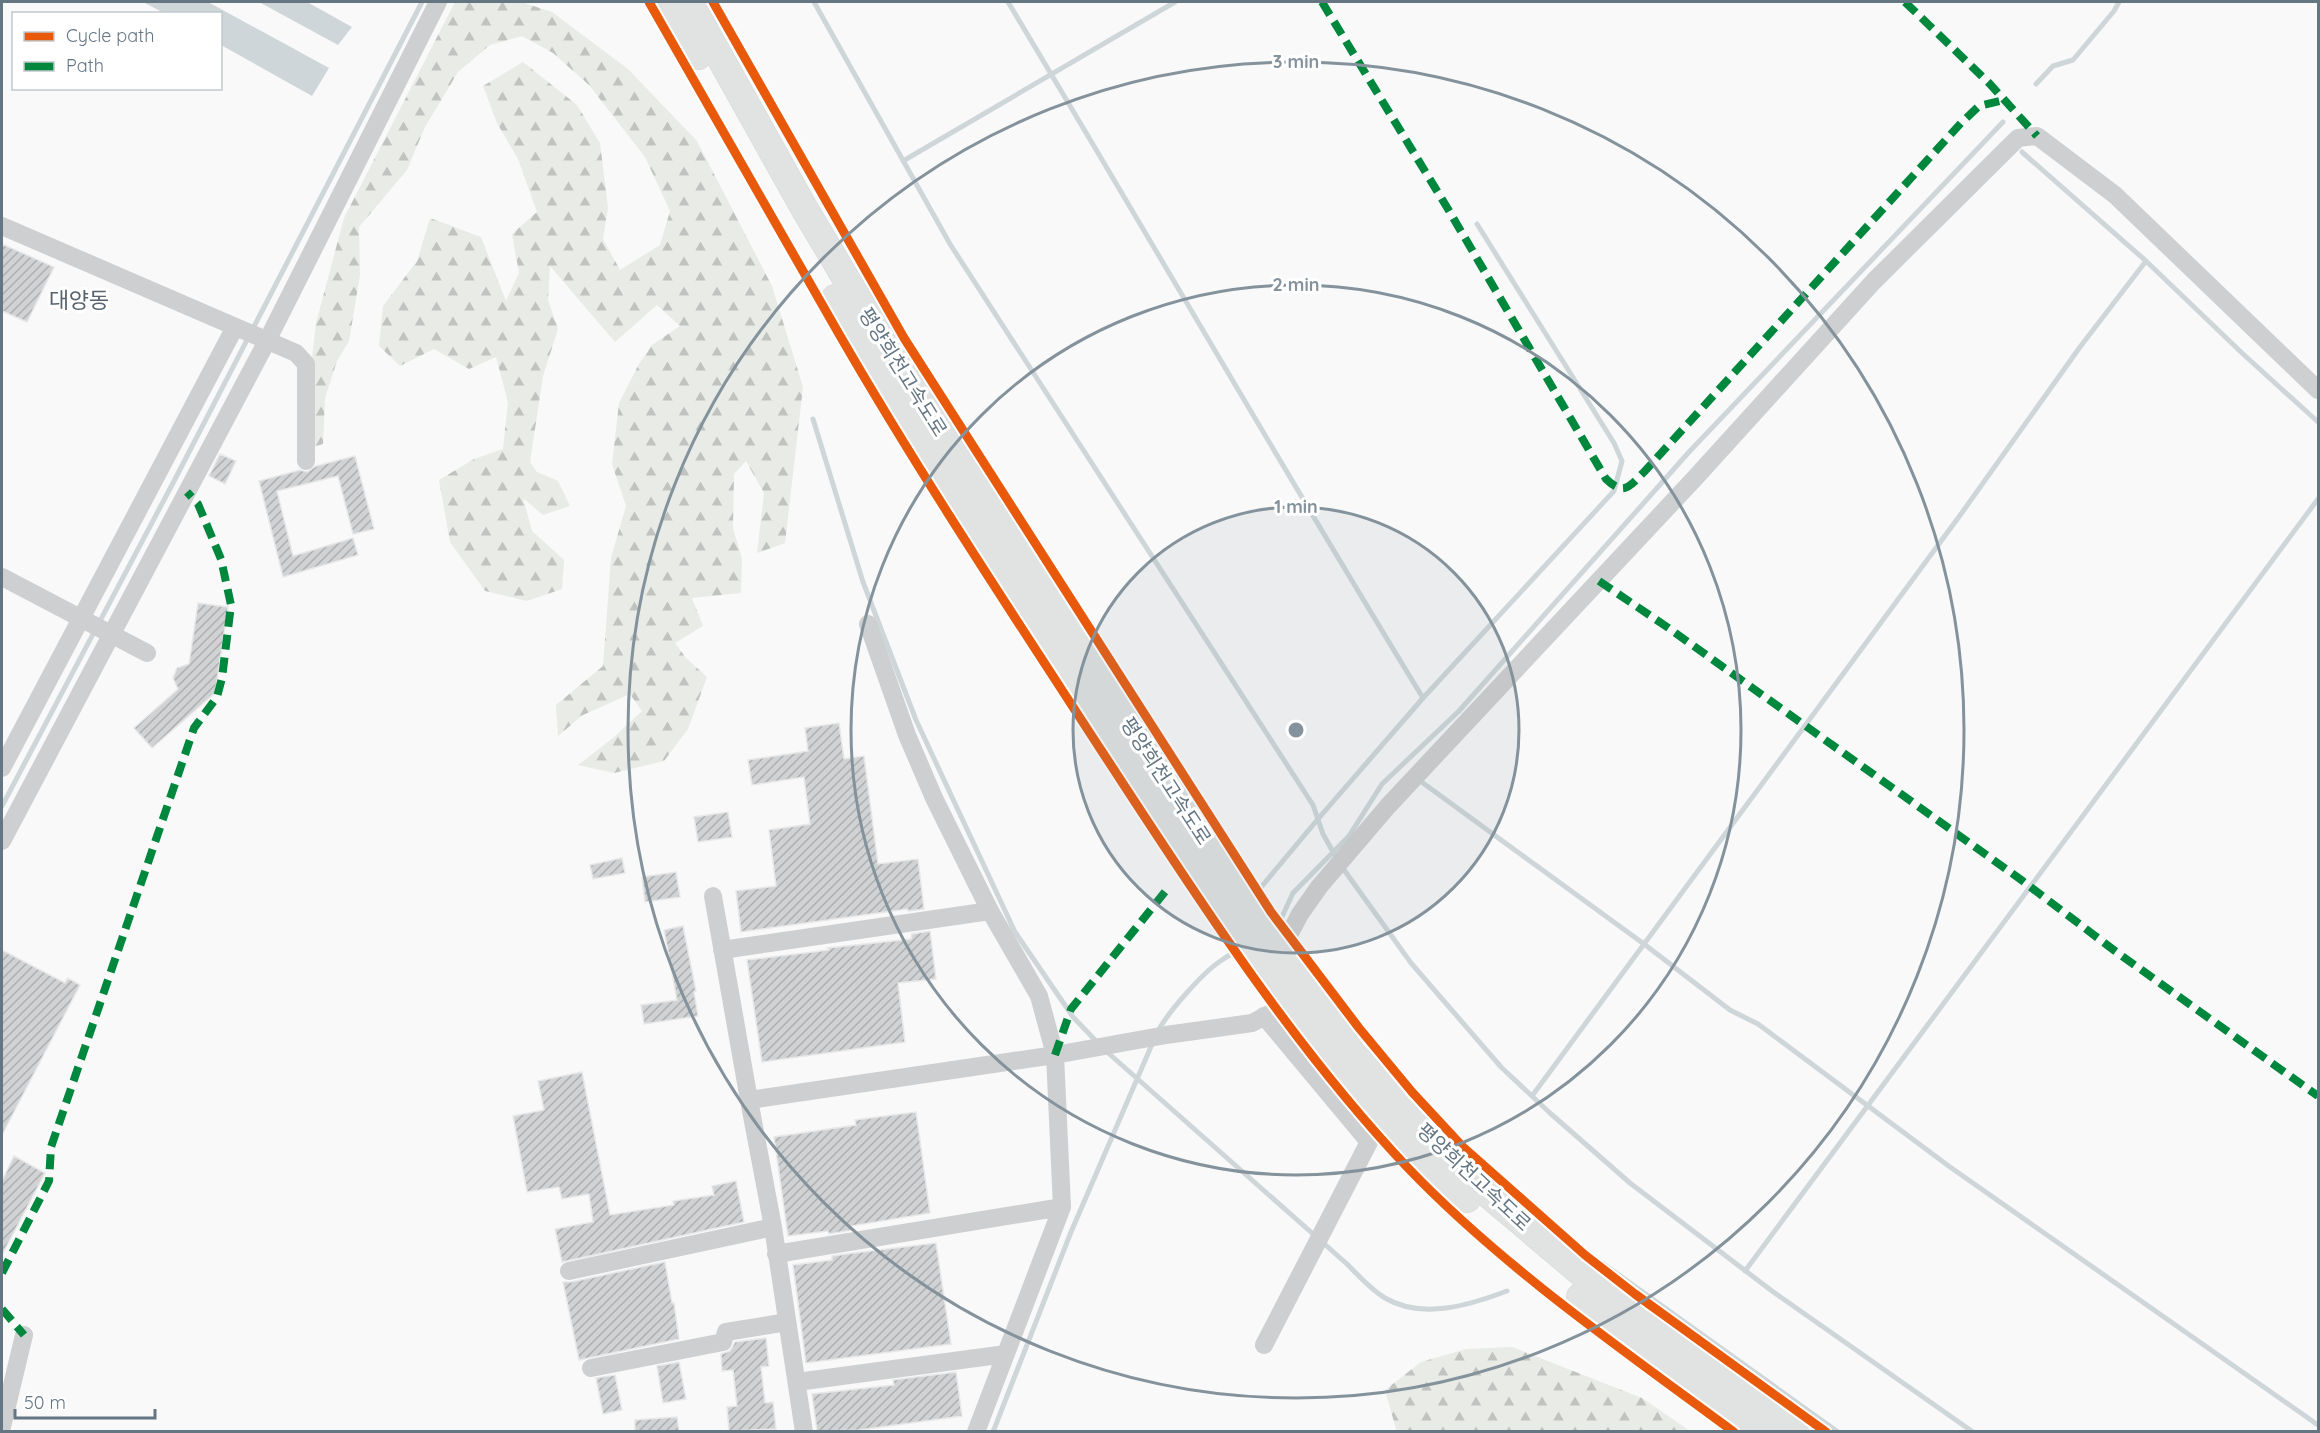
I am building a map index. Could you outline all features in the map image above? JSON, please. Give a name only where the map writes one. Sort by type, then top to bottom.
[{"type":"highway","name":"평양희천고속도로","points":[[667,2],[793,225],[930,458],[1163,817],[1352,1053],[1476,1184],[1612,1299],[1796,1431]]},
{"type":"highway","name":"평양희천고속도로","points":[[689,2],[804,208],[902,373],[1165,783],[1261,940],[1292,1002],[1351,1084],[1410,1146],[1477,1208],[1611,1322],[1763,1431]]},
{"type":"street","points":[[2,841],[267,341],[438,2]]},
{"type":"street","points":[[1261,940],[1300,914],[1339,862],[1395,798],[1695,478],[1874,281],[2019,138],[2037,136],[2115,195],[2319,390]]},
{"type":"street","points":[[2,226],[296,353],[306,364],[306,461]]},
{"type":"street","points":[[2,768],[236,327]]},
{"type":"street","points":[[2,577],[147,653]]},
{"type":"street","points":[[868,624],[907,735],[934,798],[990,910],[1039,996],[1055,1055],[1062,1207],[976,1431]]},
{"type":"street","points":[[712,896],[773,1227],[804,1431]]},
{"type":"street","points":[[722,950],[990,910]]},
{"type":"street","points":[[749,1100],[1055,1055],[1166,1035],[1252,1023],[1292,1002]]},
{"type":"street","points":[[1264,1016],[1369,1142],[1264,1345]]},
{"type":"street","points":[[776,1254],[1062,1207]]},
{"type":"street","points":[[569,1271],[773,1227]]},
{"type":"street","points":[[591,1368],[723,1342],[726,1332],[787,1322]]},
{"type":"street","points":[[2,1427],[24,1335]]},
{"type":"street","points":[[797,1382],[1006,1354]]},
{"type":"green space","points":[[455,2],[521,2],[552,12],[628,69],[697,141],[772,286],[803,387],[785,543],[757,553],[764,493],[746,461],[734,474],[733,528],[742,559],[741,593],[692,598],[703,626],[675,643],[686,658],[707,677],[688,729],[664,761],[614,773],[578,765],[613,738],[642,711],[630,694],[583,715],[558,736],[556,705],[603,666],[611,558],[626,506],[612,464],[619,403],[639,364],[652,345],[680,326],[657,305],[615,342],[550,266],[548,300],[558,329],[543,376],[530,462],[537,472],[558,481],[570,506],[543,515],[523,498],[532,531],[564,560],[562,589],[527,601],[485,591],[450,542],[439,480],[474,459],[503,449],[508,402],[496,357],[469,369],[434,349],[400,366],[379,346],[383,306],[417,261],[430,218],[481,237],[506,301],[519,273],[512,234],[537,212],[518,159],[497,123],[483,86],[523,62],[577,105],[600,143],[608,208],[603,239],[620,270],[660,245],[670,211],[645,157],[589,85],[553,53],[522,36],[490,45],[458,72],[425,127],[407,170],[359,227],[360,275],[349,341],[337,361],[325,398],[323,444],[314,447],[312,358],[316,323],[344,218]]},
{"type":"green space","points":[[1512,1347],[1642,1398],[1690,1431],[1398,1432],[1385,1390],[1421,1362],[1466,1349]]},
{"type":"shaded area","points":[[143,2],[208,2],[329,68],[312,96],[222,46],[222,12],[162,12]]},
{"type":"shaded area","points":[[259,2],[307,2],[352,27],[338,45]]},
{"type":"building","points":[[2,244],[54,267],[27,322],[2,311]]},
{"type":"building","points":[[220,454],[236,461],[225,484],[209,476]]},
{"type":"building","points":[[355,456],[374,529],[353,534],[338,476],[277,491],[293,556],[353,538],[358,555],[283,577],[259,481],[300,470],[307,472],[316,466]]},
{"type":"building","points":[[198,603],[228,607],[215,693],[152,748],[134,728],[178,689],[173,678],[177,668],[189,664]]},
{"type":"building","points":[[839,723],[844,759],[864,756],[878,864],[918,859],[924,909],[909,911],[907,909],[741,932],[736,891],[776,886],[769,830],[810,824],[804,777],[752,785],[748,760],[808,751],[805,728]]},
{"type":"building","points":[[728,812],[732,837],[698,842],[694,817]]},
{"type":"building","points":[[622,858],[625,873],[593,879],[590,865]]},
{"type":"building","points":[[676,872],[680,897],[645,902],[642,877]]},
{"type":"building","points":[[683,926],[696,991],[694,992],[698,1016],[644,1024],[641,1005],[677,1000],[664,930]]},
{"type":"building","points":[[930,931],[936,979],[898,983],[905,1042],[762,1062],[747,960],[911,939],[912,934]]},
{"type":"building","points":[[2,950],[65,983],[68,978],[80,985],[2,1135]]},
{"type":"building","points":[[582,1072],[610,1215],[674,1205],[673,1201],[714,1195],[712,1186],[736,1181],[744,1222],[562,1262],[555,1229],[593,1222],[589,1194],[562,1199],[559,1187],[527,1192],[513,1116],[544,1110],[538,1081]]},
{"type":"building","points":[[916,1112],[930,1213],[851,1226],[852,1230],[829,1234],[828,1231],[788,1236],[774,1137],[856,1125],[855,1120]]},
{"type":"building","points":[[14,1156],[45,1173],[2,1255],[2,1181]]},
{"type":"building","points":[[936,1243],[951,1344],[806,1363],[793,1265],[832,1260],[832,1256]]},
{"type":"building","points":[[665,1262],[679,1339],[579,1360],[563,1282]]},
{"type":"building","points":[[766,1338],[769,1366],[761,1367],[765,1403],[773,1402],[776,1429],[729,1431],[727,1407],[737,1406],[733,1370],[722,1371],[721,1354],[730,1351],[735,1342]]},
{"type":"building","points":[[679,1362],[686,1399],[663,1403],[657,1366]]},
{"type":"building","points":[[956,1372],[962,1416],[859,1430],[817,1431],[812,1394],[894,1385],[893,1380]]},
{"type":"building","points":[[615,1375],[622,1410],[603,1414],[596,1378]]},
{"type":"building","points":[[677,1417],[679,1431],[635,1431],[635,1420]]},
{"type":"waterway","points":[[2,806],[173,483],[422,2]]},
{"type":"waterway","points":[[814,2],[950,244],[1313,805],[1323,834],[1337,859]]},
{"type":"waterway","points":[[1008,2],[1423,698]]},
{"type":"waterway","points":[[903,161],[1175,2]]},
{"type":"waterway","points":[[2036,84],[2053,66],[2073,60],[2119,2]]},
{"type":"waterway","points":[[1272,926],[1280,921],[1293,893],[1349,836],[1382,784],[1459,711],[1689,452],[2003,122]]},
{"type":"waterway","points":[[2022,152],[2146,261],[2318,422]]},
{"type":"waterway","points":[[1252,898],[1423,698],[1614,491],[1622,461],[1614,443],[1477,224]]},
{"type":"waterway","points":[[1532,1096],[1961,514],[2080,347],[2146,261]]},
{"type":"waterway","points":[[813,419],[863,582],[916,720],[1015,932],[1073,1017],[1097,1042]]},
{"type":"waterway","points":[[1745,1271],[2318,499]]},
{"type":"waterway","points":[[1423,783],[1644,944],[1730,1010],[1758,1024],[1950,1167],[2318,1425]]},
{"type":"waterway","points":[[1342,867],[1411,963],[1501,1067],[1550,1113],[1630,1183],[1772,1291],[1973,1432]]},
{"type":"waterway","points":[[1157,1033],[1177,1004],[1196,983],[1214,966],[1242,947]]},
{"type":"waterway","points":[[993,1432],[1071,1232],[1153,1042]]},
{"type":"waterway","points":[[1106,1051],[1385,1298],[1399,1305],[1430,1309],[1462,1305],[1507,1291]]},
{"type":"waterway","points":[[1577,1245],[1838,1432]]},
{"type":"marked path","points":[[1322,2],[1448,209],[1606,479],[1622,488],[1630,485],[1644,472],[1961,123],[1979,106],[2004,100]]},
{"type":"marked path","points":[[1905,2],[1989,83],[2037,136]]},
{"type":"marked path","points":[[2,1273],[49,1181],[51,1147],[194,728],[217,697],[222,678],[231,605],[221,559],[198,504],[187,492]]},
{"type":"marked path","points":[[1599,581],[2020,879],[2115,951],[2318,1096]]},
{"type":"marked path","points":[[1055,1055],[1071,1009],[1168,888]]},
{"type":"marked path","points":[[2,1309],[24,1335]]},
{"type":"cycle path","points":[[649,2],[839,334],[934,492],[1172,859],[1284,1019],[1365,1120],[1445,1205],[1565,1307],[1734,1432]]},
{"type":"cycle path","points":[[713,2],[904,338],[1271,912],[1359,1028],[1412,1092],[1463,1147],[1585,1255],[1635,1294],[1826,1432]]},
{"type":"district","name":"대양동","points":[[79,300]]}]
